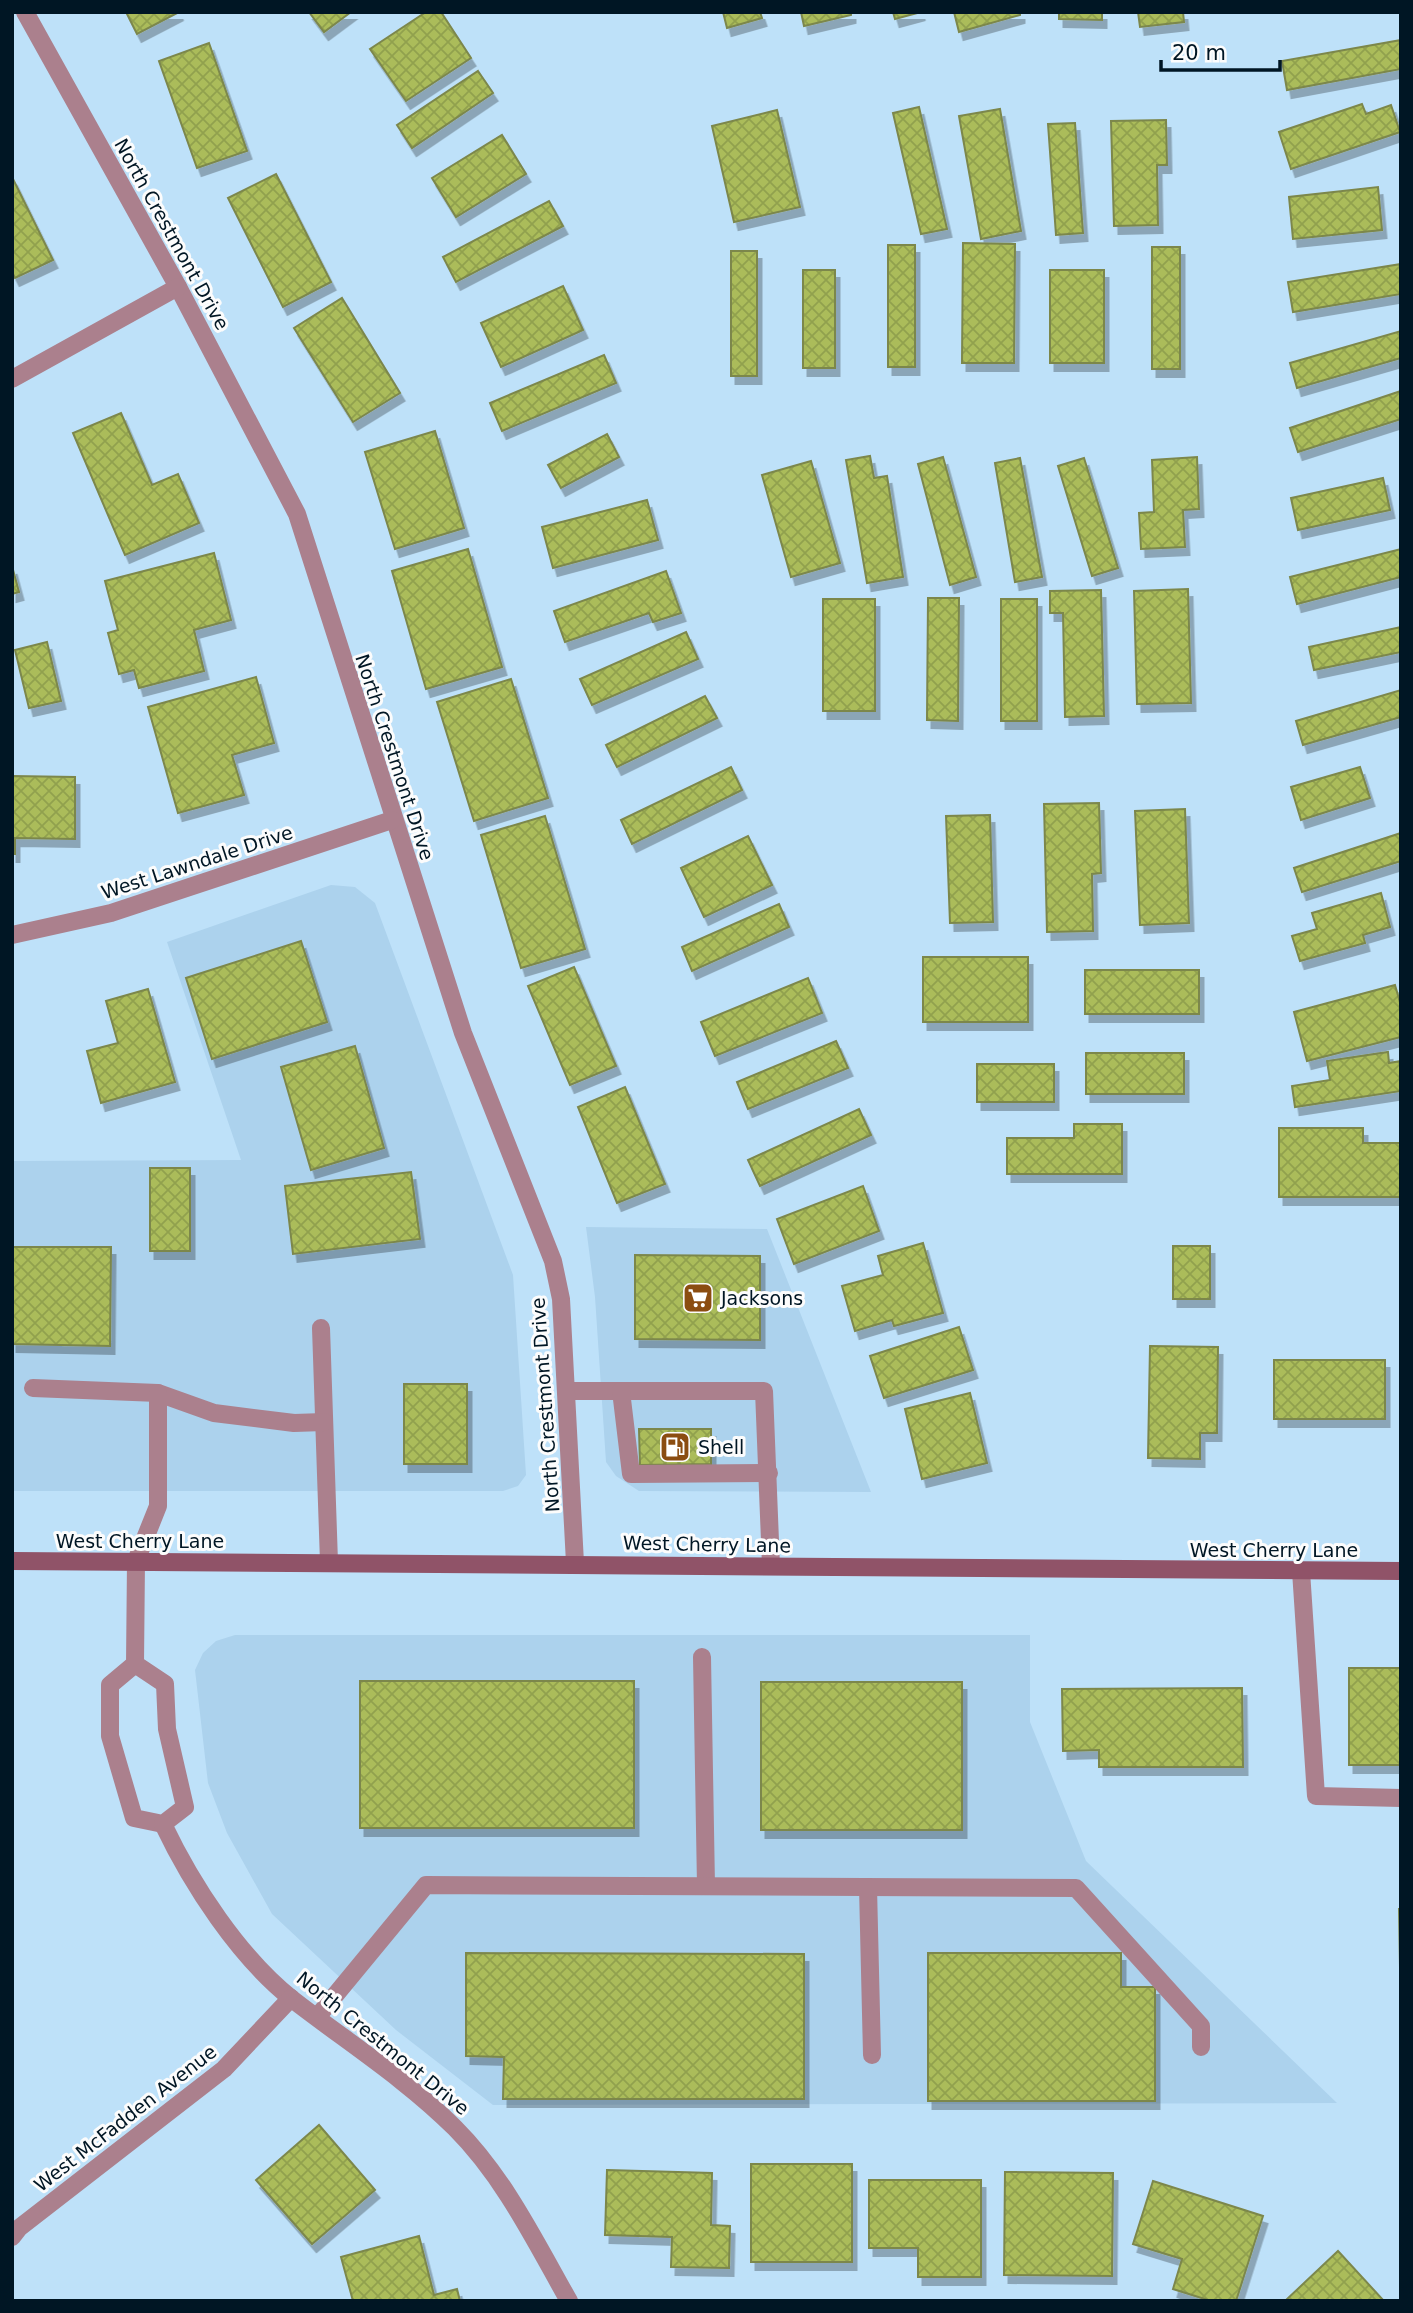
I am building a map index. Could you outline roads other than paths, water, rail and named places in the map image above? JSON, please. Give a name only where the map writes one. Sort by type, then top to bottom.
[{"type":"main road","name":"West Cherry Lane","points":[[12,1561],[1401,1571]]},
{"type":"street","name":"North Crestmont Drive","points":[[24,12],[178,287],[297,514],[392,820],[463,1033],[553,1261],[561,1298],[575,1563]]},
{"type":"street","points":[[12,379],[178,287]]},
{"type":"street","name":"West Lawndale Drive","points":[[12,934],[111,913],[392,820]]},
{"type":"street","points":[[321,1328],[329,1562]]},
{"type":"street","points":[[33,1388],[158,1393],[214,1413],[294,1423],[324,1422]]},
{"type":"street","points":[[566,1391],[764,1391],[771,1566]]},
{"type":"street","points":[[621,1391],[631,1475],[769,1473]]},
{"type":"street","points":[[135,1664],[165,1684],[167,1729],[185,1807],[163,1825],[134,1818],[110,1736],[110,1685],[135,1664],[136,1562],[158,1506],[158,1393]]},
{"type":"street","points":[[1301,1571],[1316,1796],[1401,1798]]},
{"type":"street","points":[[702,1657],[706,1886]]},
{"type":"street","name":"North Crestmont Drive","points":[[163,1825],[182,1864],[237,1942],[291,1998],[421,2097],[455,2127],[485,2161],[511,2199],[569,2301]]},
{"type":"street","points":[[318,2016],[426,1885],[1076,1888],[1201,2026],[1201,2047]]},
{"type":"street","points":[[868,1887],[872,2055]]},
{"type":"street","name":"West McFadden Avenue","points":[[12,2237],[19,2228],[224,2069],[291,1998]]},
{"type":"place","name":"Jacksons","points":[[698,1298]]},
{"type":"place","name":"Shell","points":[[675,1447]]}]
